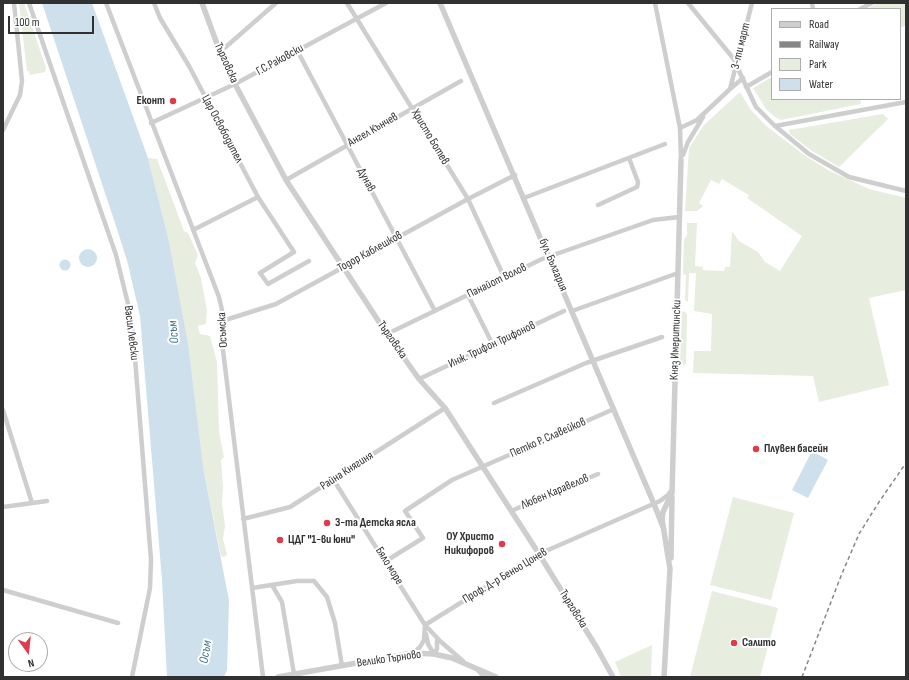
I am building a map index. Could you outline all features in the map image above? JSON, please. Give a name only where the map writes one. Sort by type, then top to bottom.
[{"type":"street","points":[[3,130],[20,95],[22,81],[14,3]]},
{"type":"street","name":"Васил Левски","points":[[29,3],[116,255],[130,314],[151,560],[150,588],[132,677]]},
{"type":"street","name":"Осъмска","points":[[106,3],[219,297],[222,310],[221,334],[263,677]]},
{"type":"street","name":"Цар Освободител","points":[[154,3],[160,18],[189,66],[258,197],[294,252],[260,272],[268,284],[310,261]]},
{"type":"street","name":"Търговска","points":[[202,3],[220,52],[235,84],[286,180],[387,334],[420,379],[444,408],[483,466],[606,664],[611,677]]},
{"type":"street","points":[[220,52],[276,3]]},
{"type":"street","name":"Христо Ботев","points":[[347,3],[468,199],[504,277]]},
{"type":"street","name":"Г.С.Раковски","points":[[151,123],[235,84],[386,3]]},
{"type":"street","name":"бул. България","points":[[440,3],[515,175],[663,528]]},
{"type":"street","name":"Княз Имеритински","points":[[655,3],[680,128],[681,160],[672,493],[663,512],[663,528],[670,569],[663,677]]},
{"type":"street","points":[[688,3],[736,65],[756,107],[775,126],[809,154],[849,177],[906,191]]},
{"type":"street","name":"3-ти март","points":[[730,89],[752,3]]},
{"type":"street","points":[[862,8],[872,3]]},
{"type":"street","name":"Дунав","points":[[297,50],[434,311]]},
{"type":"street","points":[[746,87],[771,73]]},
{"type":"street","name":"3-ти март","points":[[705,114],[743,78]]},
{"type":"street","name":"Ангел Кънчев","points":[[286,180],[461,81]]},
{"type":"street","points":[[775,126],[906,102]]},
{"type":"street","points":[[680,128],[689,125],[705,114]]},
{"type":"street","points":[[681,160],[688,142],[705,114]]},
{"type":"street","points":[[524,198],[665,144]]},
{"type":"street","points":[[598,204],[638,187],[638,182],[629,158]]},
{"type":"street","name":"Тодор Каблешков","points":[[222,321],[276,304],[396,237],[515,175]]},
{"type":"street","points":[[193,230],[258,197]]},
{"type":"street","name":"Панайот Волов","points":[[387,334],[549,256],[653,220],[679,217]]},
{"type":"street","points":[[572,311],[678,273]]},
{"type":"street","points":[[468,295],[493,345]]},
{"type":"street","name":"Инж. Трифон Трифонов","points":[[420,379],[564,311]]},
{"type":"street","points":[[494,404],[593,360],[662,337]]},
{"type":"street","name":"Райна Княгиня","points":[[243,519],[290,507],[444,408]]},
{"type":"street","name":"Петко Р. Славейков","points":[[386,561],[423,538],[405,511],[452,480],[614,409]]},
{"type":"street","points":[[3,410],[32,503]]},
{"type":"street","name":"Любен Каравелов","points":[[511,511],[598,474]]},
{"type":"street","name":"Бяло море","points":[[333,480],[425,624],[428,644],[434,654]]},
{"type":"street","name":"Проф. Д-р Беньо Цонев","points":[[425,624],[539,554],[654,504],[668,495],[672,481]]},
{"type":"street","points":[[670,569],[672,493]]},
{"type":"street","points":[[3,507],[47,501]]},
{"type":"street","points":[[252,588],[297,581],[314,581],[327,596],[335,624],[342,666]]},
{"type":"street","points":[[272,585],[282,602],[294,674]]},
{"type":"street","points":[[3,590],[118,623]]},
{"type":"street","points":[[425,624],[468,665]]},
{"type":"street","points":[[413,653],[420,647],[426,634]]},
{"type":"street","points":[[434,654],[438,643],[436,636]]},
{"type":"street","name":"Велико Търново","points":[[278,677],[413,653],[434,654],[468,665],[495,677]]},
{"type":"street","points":[[477,669],[484,677]]},
{"type":"green space","points":[[19,3],[24,3],[46,68],[45,72],[30,75],[29,71],[27,71]]},
{"type":"green space","points":[[878,3],[906,3],[906,25],[901,28],[901,8],[869,8]]},
{"type":"green space","points":[[771,78],[771,100],[860,100],[861,104],[781,120],[766,109],[753,88]]},
{"type":"green space","points":[[740,92],[751,110],[765,125],[804,155],[828,170],[869,189],[906,198],[906,290],[869,298],[889,385],[819,402],[813,376],[693,373],[694,351],[711,351],[712,314],[694,311],[696,273],[689,273],[688,302],[685,300],[686,275],[683,274],[684,239],[687,235],[687,223],[697,223],[695,266],[703,267],[703,270],[724,271],[725,267],[730,267],[732,231],[739,241],[758,252],[765,262],[780,271],[802,236],[747,198],[749,195],[722,179],[719,184],[711,180],[699,203],[703,206],[697,211],[685,211],[689,148],[704,125]]},
{"type":"green space","points":[[883,114],[888,119],[839,167],[812,151],[790,134],[789,130]]},
{"type":"green space","points":[[148,158],[157,159],[184,231],[188,233],[198,255],[195,263],[201,278],[207,310],[206,324],[198,326],[200,334],[210,336],[217,362],[219,432],[224,457],[221,460],[223,487],[222,503],[225,526],[223,539],[227,555],[224,557],[221,556],[204,472],[188,343],[169,241]]},
{"type":"green space","points":[[684,311],[687,314],[686,364],[683,365],[680,363],[681,313]]},
{"type":"green space","points":[[733,497],[794,513],[771,600],[710,585]]},
{"type":"green space","name":"Салито","points":[[712,591],[778,608],[760,677],[690,677]]},
{"type":"green space","points":[[652,645],[651,677],[621,677],[615,662]]},
{"type":"water","name":"Осъм","points":[[42,3],[92,3],[148,158],[169,241],[188,343],[204,472],[229,600],[227,670],[224,677],[167,677],[162,580],[140,316],[128,264],[118,232]]},
{"type":"water","points":[[88,249],[92,250],[96,254],[96,262],[92,266],[88,267],[84,266],[80,262],[79,258],[80,254],[84,250]]},
{"type":"water","points":[[65,259],[69,261],[71,265],[69,269],[65,271],[61,269],[59,265],[61,261]]},
{"type":"water","points":[[812,451],[828,460],[808,498],[792,490]]},
{"type":"railway","points":[[802,677],[859,534],[906,463]]},
{"type":"place","name":"Еконт","points":[[173,101]]},
{"type":"place","name":"Плувен басейн","points":[[756,449]]},
{"type":"place","name":"3-та Детска ясла","points":[[327,523]]},
{"type":"place","name":"ЦДГ \"1-ви юни\"","points":[[280,540]]},
{"type":"place","name":"ОУ Христо Никифоров","points":[[502,544]]},
{"type":"place","name":"Салито","points":[[734,643]]}]
